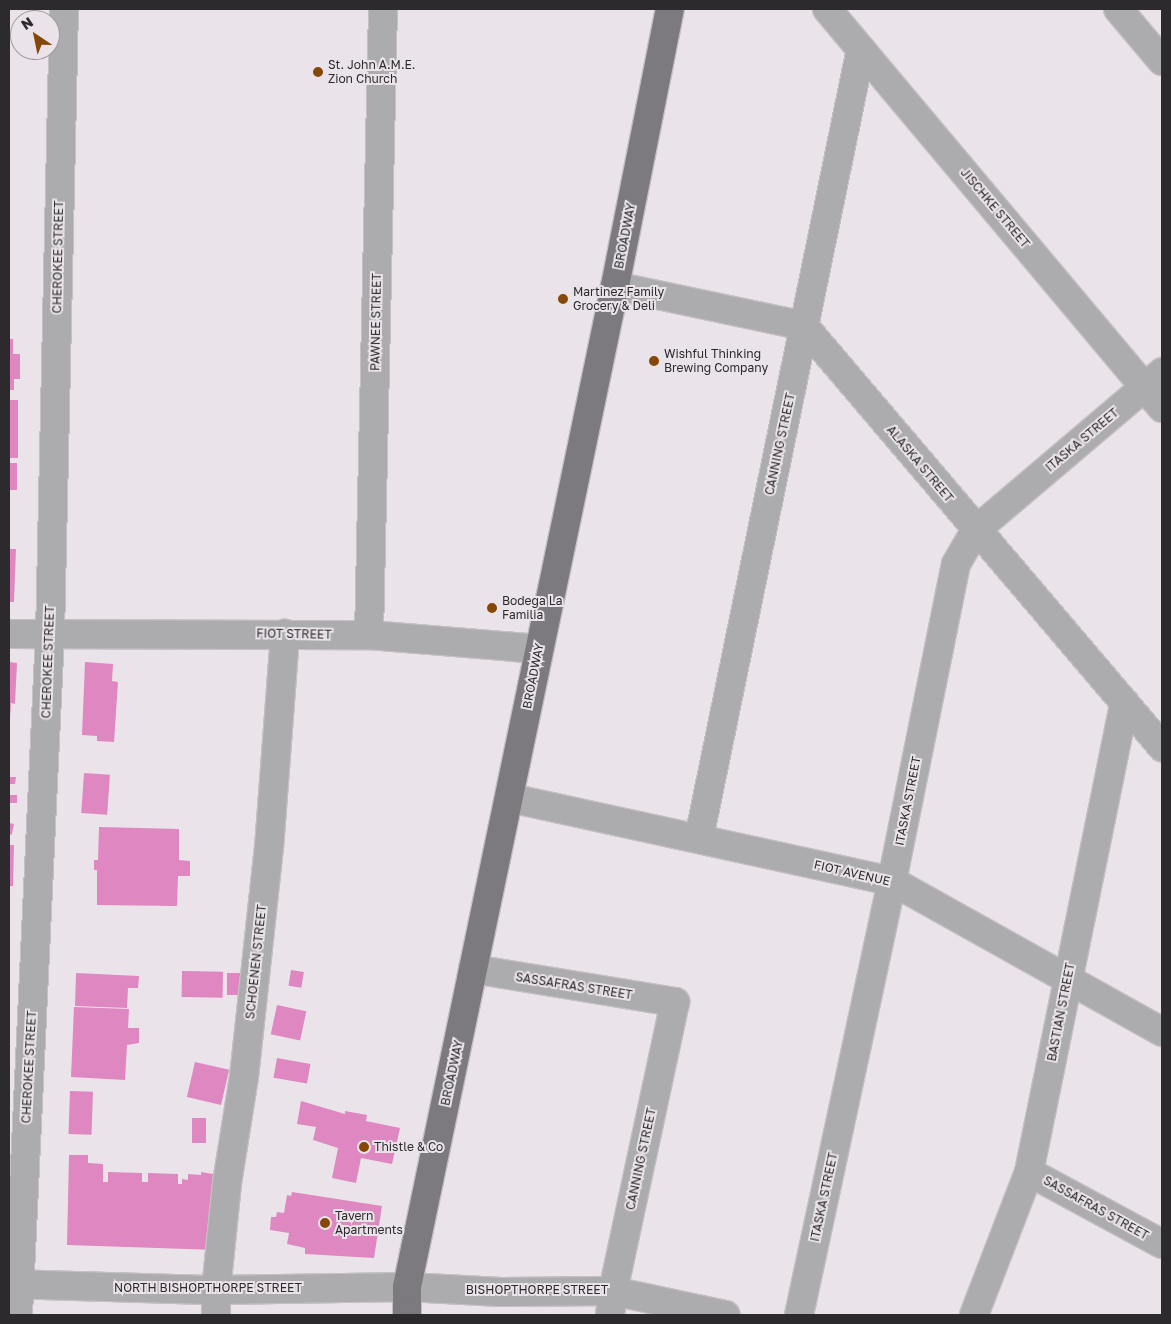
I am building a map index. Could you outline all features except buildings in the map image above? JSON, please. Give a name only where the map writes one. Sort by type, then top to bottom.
[{"type":"main road","name":"BROADWAY","points":[[407,1315],[407,1287],[510,798],[538,649],[616,286],[670,9]]},
{"type":"street","name":"CHEROKEE STREET","points":[[18,1315],[13,1284],[50,634],[64,9]]},
{"type":"street","name":"PAWNEE STREET","points":[[368,635],[383,9]]},
{"type":"street","name":"JISCHKE STREET","points":[[828,9],[861,49],[1153,379],[1162,408]]},
{"type":"street","points":[[1118,9],[1162,61]]},
{"type":"street","name":"CANNING STREET","points":[[699,838],[861,49]]},
{"type":"street","points":[[616,286],[804,326]]},
{"type":"street","name":"ALASKA STREET","points":[[804,326],[1162,747]]},
{"type":"street","name":"ITASKA STREET","points":[[799,1315],[892,881],[956,564],[976,530],[1153,379]]},
{"type":"street","name":"FIOT STREET","points":[[9,634],[368,635],[538,649]]},
{"type":"street","name":"SCHOENEN STREET","points":[[216,1302],[227,1183],[244,1077],[269,848],[284,634]]},
{"type":"street","name":"BASTIAN STREET","points":[[974,1315],[1029,1172],[1124,702]]},
{"type":"street","name":"FIOT AVENUE","points":[[510,798],[892,881],[1162,1032]]},
{"type":"street","name":"SASSAFRAS STREET","points":[[474,969],[674,1002]]},
{"type":"street","name":"CANNING STREET","points":[[612,1303],[674,1002]]},
{"type":"street","name":"SASSAFRAS STREET","points":[[1029,1172],[1162,1244]]},
{"type":"street","name":"NORTH BISHOPTHORPE STREET","points":[[13,1284],[216,1302],[407,1287]]},
{"type":"street","name":"BISHOPTHORPE STREET","points":[[407,1287],[501,1292],[725,1315]]},
{"type":"place","name":"St. John A.M.E. Zion Church","points":[[318,72]]},
{"type":"place","name":"Martinez Family Grocery & Deli","points":[[563,299]]},
{"type":"place","name":"Wishful Thinking Brewing Company","points":[[654,361]]},
{"type":"place","name":"Bodega La Familia","points":[[492,608]]},
{"type":"place","name":"Thistle & Co","points":[[364,1147]]},
{"type":"place","name":"Tavern Apartments","points":[[325,1223]]}]
